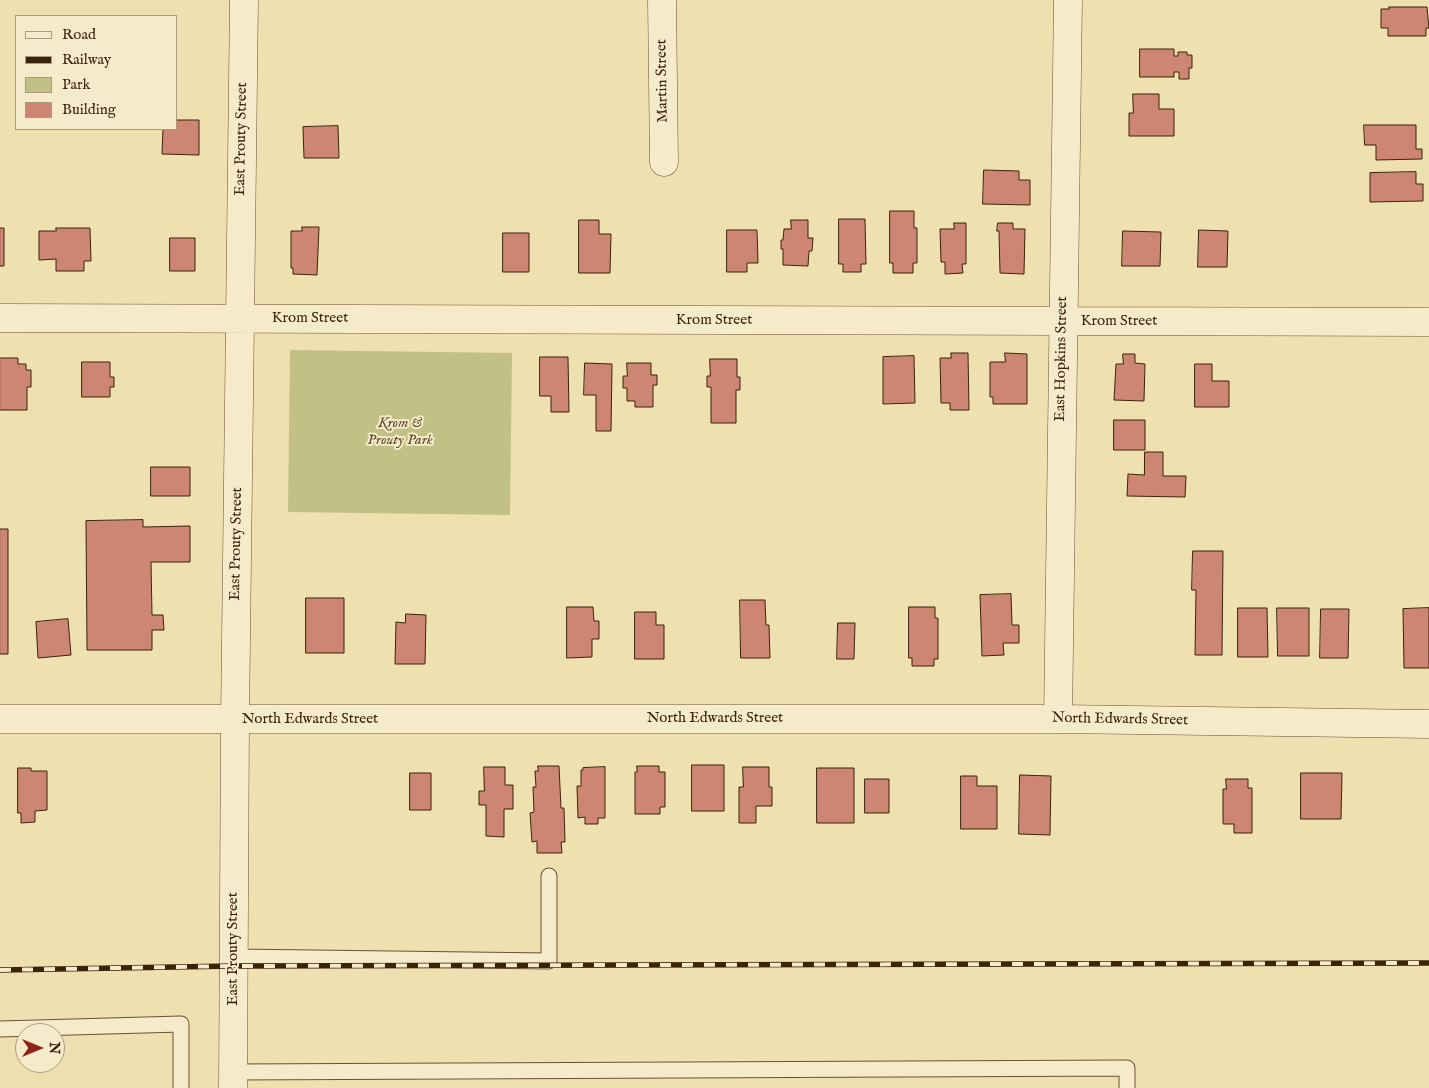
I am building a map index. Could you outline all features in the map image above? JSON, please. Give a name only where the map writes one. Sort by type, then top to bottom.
[{"type":"street","name":"East Prouty Street","points":[[233,1080],[239,318],[244,0]]},
{"type":"street","name":"Martin Street","points":[[662,0],[664,162]]},
{"type":"street","name":"East Hopkins Street","points":[[1058,718],[1068,0]]},
{"type":"street","name":"Krom Street","points":[[0,318],[1429,322]]},
{"type":"street","name":"North Edwards Street","points":[[0,719],[1058,718],[1429,724]]},
{"type":"lane","points":[[234,957],[549,962],[549,876]]},
{"type":"lane","points":[[0,1029],[181,1024],[181,1088]]},
{"type":"lane","points":[[233,1080],[1127,1068],[1127,1088]]},
{"type":"green space","name":"Krom & Prouty Park","points":[[290,350],[512,353],[510,515],[288,512]]},
{"type":"building","points":[[1389,7],[1427,7],[1429,28],[1426,28],[1426,36],[1388,36],[1388,28],[1381,28],[1381,9],[1389,9]]},
{"type":"building","points":[[1140,49],[1174,49],[1174,56],[1178,56],[1178,52],[1187,52],[1187,55],[1192,55],[1192,68],[1189,68],[1189,79],[1179,79],[1179,72],[1174,72],[1174,77],[1140,77]]},
{"type":"building","points":[[1133,94],[1159,94],[1159,109],[1174,109],[1174,136],[1129,136],[1129,113],[1133,113]]},
{"type":"building","points":[[178,120],[199,120],[199,155],[162,154],[163,130],[178,130]]},
{"type":"building","points":[[1364,125],[1416,125],[1416,149],[1422,149],[1422,159],[1376,160],[1376,145],[1365,145]]},
{"type":"building","points":[[338,126],[339,158],[304,158],[303,127]]},
{"type":"building","points":[[984,170],[1019,171],[1019,180],[1030,180],[1030,205],[983,204]]},
{"type":"building","points":[[1416,172],[1416,184],[1423,184],[1423,201],[1370,202],[1370,173]]},
{"type":"building","points":[[890,211],[914,211],[914,228],[917,228],[917,263],[913,263],[913,273],[893,273],[893,263],[890,263]]},
{"type":"building","points":[[839,219],[865,219],[866,264],[861,264],[861,272],[843,272],[843,264],[839,264]]},
{"type":"building","points":[[579,220],[599,220],[599,234],[611,234],[610,273],[579,273]]},
{"type":"building","points":[[791,220],[808,220],[808,238],[813,238],[812,251],[809,251],[808,266],[783,265],[781,240],[783,240],[784,229],[791,229]]},
{"type":"building","points":[[954,223],[966,223],[966,264],[962,264],[963,273],[945,274],[945,262],[941,262],[940,229],[954,229]]},
{"type":"building","points":[[998,223],[1013,223],[1013,229],[1025,229],[1024,274],[1000,273]]},
{"type":"building","points":[[302,227],[319,227],[317,275],[293,274],[293,268],[291,268],[291,231],[302,231]]},
{"type":"building","points":[[0,228],[4,228],[4,266],[0,266]]},
{"type":"building","points":[[56,228],[90,228],[91,261],[84,261],[84,271],[56,271],[56,259],[39,260],[39,231],[56,231]]},
{"type":"building","points":[[727,230],[757,230],[758,263],[747,263],[747,272],[727,272]]},
{"type":"building","points":[[1199,230],[1228,231],[1227,267],[1198,267]]},
{"type":"building","points":[[1123,231],[1161,232],[1160,266],[1122,266]]},
{"type":"building","points":[[503,233],[529,233],[529,272],[503,272]]},
{"type":"building","points":[[170,238],[195,238],[195,271],[170,271]]},
{"type":"building","points":[[951,353],[968,353],[969,410],[950,410],[950,403],[941,403],[940,358],[951,358]]},
{"type":"building","points":[[1005,353],[1027,354],[1027,404],[993,404],[993,397],[990,397],[990,362],[1005,362]]},
{"type":"building","points":[[1123,354],[1135,354],[1135,363],[1145,364],[1144,401],[1114,400],[1116,364],[1123,364]]},
{"type":"building","points":[[914,356],[915,403],[883,404],[883,357]]},
{"type":"building","points":[[540,357],[568,357],[569,412],[551,412],[551,396],[540,396]]},
{"type":"building","points":[[0,358],[18,358],[18,364],[26,364],[26,370],[31,370],[31,387],[27,387],[27,410],[0,410]]},
{"type":"building","points":[[710,359],[737,359],[737,377],[740,377],[740,390],[736,390],[736,423],[711,423],[711,387],[707,387],[707,376],[710,376]]},
{"type":"building","points":[[82,362],[110,362],[110,377],[114,377],[114,387],[110,387],[110,397],[82,397]]},
{"type":"building","points":[[585,363],[612,364],[611,431],[596,431],[596,395],[584,395]]},
{"type":"building","points":[[627,363],[651,363],[651,375],[657,375],[657,385],[653,385],[653,407],[635,407],[635,401],[627,401],[627,388],[623,388],[623,376],[627,376]]},
{"type":"building","points":[[1195,364],[1212,364],[1212,381],[1229,381],[1229,407],[1195,407]]},
{"type":"building","points":[[1114,420],[1145,420],[1145,450],[1114,450]]},
{"type":"building","points":[[1145,452],[1163,452],[1163,476],[1186,476],[1185,497],[1127,496],[1128,474],[1144,475]]},
{"type":"building","points":[[151,467],[190,467],[190,496],[151,496]]},
{"type":"building","points":[[143,520],[143,527],[190,526],[190,562],[151,562],[152,615],[163,615],[164,630],[152,630],[152,650],[87,650],[86,521]]},
{"type":"building","points":[[0,529],[8,529],[8,654],[0,654]]},
{"type":"building","points":[[1193,551],[1223,551],[1222,655],[1195,655],[1196,590],[1192,590]]},
{"type":"building","points":[[1011,594],[1012,625],[1019,625],[1019,643],[1003,643],[1004,655],[982,656],[980,595]]},
{"type":"building","points":[[306,598],[344,598],[344,653],[306,653]]},
{"type":"building","points":[[740,600],[765,600],[766,625],[769,625],[770,658],[741,658]]},
{"type":"building","points":[[567,607],[593,607],[594,621],[599,621],[599,639],[592,639],[592,657],[567,658]]},
{"type":"building","points":[[909,607],[935,607],[935,618],[938,618],[938,659],[934,659],[934,666],[912,666],[912,658],[909,658]]},
{"type":"building","points":[[1238,608],[1267,608],[1268,657],[1238,657]]},
{"type":"building","points":[[1277,608],[1309,608],[1309,656],[1278,656]]},
{"type":"building","points":[[1429,608],[1429,668],[1404,668],[1403,609]]},
{"type":"building","points":[[1321,609],[1349,609],[1348,658],[1320,658]]},
{"type":"building","points":[[635,612],[656,612],[656,625],[664,625],[664,659],[635,659]]},
{"type":"building","points":[[406,614],[426,615],[425,664],[395,664],[396,622],[405,623]]},
{"type":"building","points":[[68,619],[71,655],[38,658],[36,622]]},
{"type":"building","points":[[838,623],[855,623],[854,659],[837,659]]},
{"type":"building","points":[[692,765],[724,765],[724,811],[692,811]]},
{"type":"building","points":[[538,766],[559,766],[561,808],[564,808],[565,842],[561,842],[562,853],[537,853],[537,841],[532,842],[530,813],[534,812],[533,787],[536,787],[535,771],[538,771]]},
{"type":"building","points":[[637,766],[659,766],[659,772],[665,772],[665,807],[660,807],[660,814],[635,814],[635,772],[637,772]]},
{"type":"building","points":[[484,767],[505,767],[505,785],[513,785],[513,809],[504,809],[504,837],[486,836],[486,805],[479,805],[479,791],[484,791]]},
{"type":"building","points":[[605,767],[605,818],[598,818],[598,824],[585,824],[585,817],[578,818],[577,786],[581,786],[581,770],[583,768]]},
{"type":"building","points":[[743,767],[769,767],[769,787],[772,787],[772,806],[756,806],[756,823],[739,823],[739,787],[743,787]]},
{"type":"building","points":[[18,768],[31,768],[31,771],[47,771],[47,810],[35,811],[35,822],[21,823],[21,813],[18,813]]},
{"type":"building","points":[[817,768],[854,768],[854,823],[817,823]]},
{"type":"building","points":[[410,773],[431,773],[431,810],[410,810]]},
{"type":"building","points":[[1301,773],[1342,773],[1341,819],[1301,819]]},
{"type":"building","points":[[1020,775],[1051,776],[1050,835],[1019,834]]},
{"type":"building","points":[[961,776],[977,776],[977,786],[997,786],[997,829],[961,829]]},
{"type":"building","points":[[865,779],[889,779],[889,813],[865,813]]},
{"type":"building","points":[[1226,779],[1248,779],[1248,788],[1252,788],[1252,833],[1234,833],[1234,824],[1223,824],[1223,789],[1226,789]]},
{"type":"railway","points":[[0,970],[234,966],[1429,963]]}]
